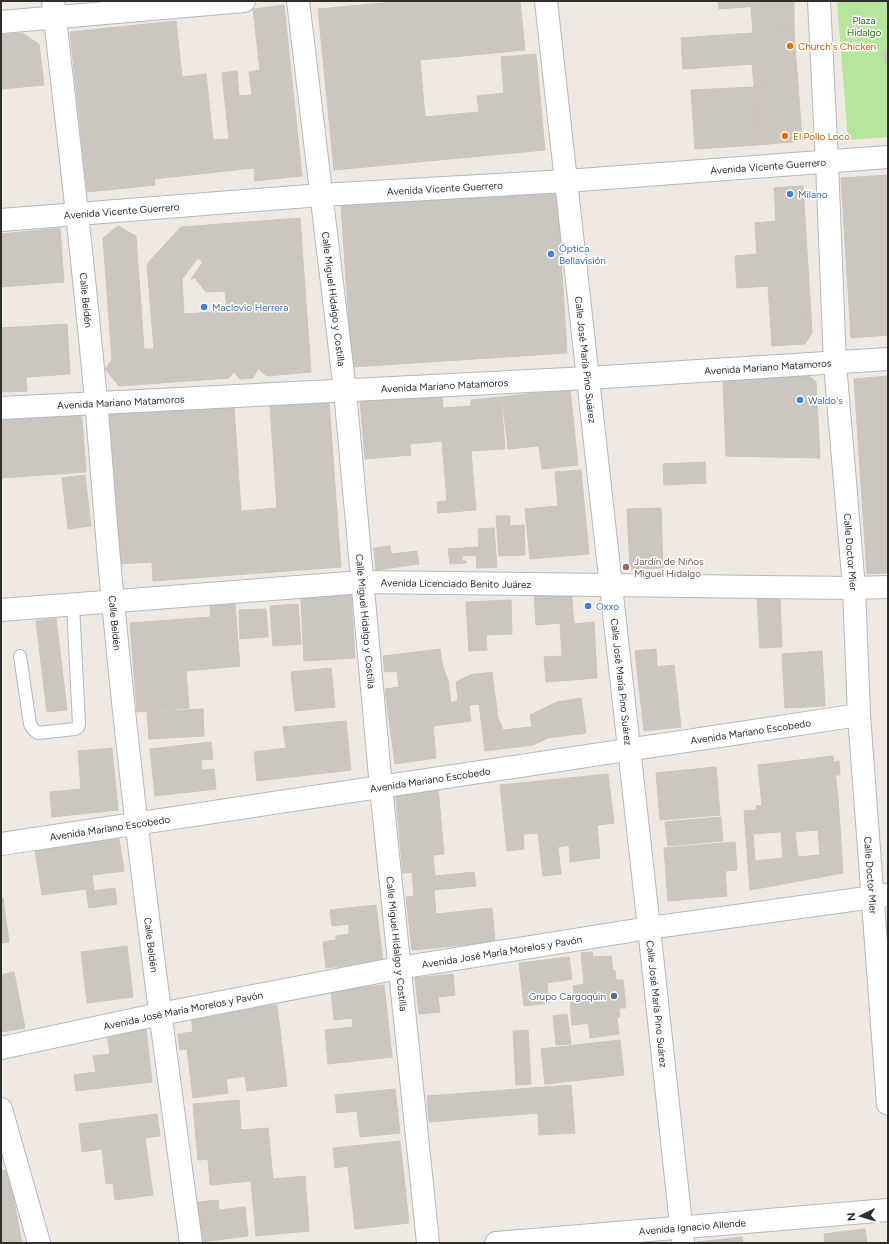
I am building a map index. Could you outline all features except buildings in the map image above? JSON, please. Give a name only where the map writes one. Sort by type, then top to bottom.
[{"type":"street","points":[[1,22],[54,9],[244,1]]},
{"type":"street","name":"Calle Miguel Hidalgo y Costilla","points":[[298,1],[345,391],[381,787],[428,1243]]},
{"type":"street","name":"Calle José María Pino Suárez","points":[[546,1],[682,1235]]},
{"type":"street","name":"Calle Doctor Mier","points":[[818,1],[827,162],[835,364],[854,588],[859,715],[880,896],[888,1104]]},
{"type":"street","name":"Calle Beldén","points":[[54,9],[78,214],[113,600],[137,824],[160,1014],[191,1243]]},
{"type":"street","name":"Avenida Vicente Guerrero","points":[[1,220],[321,195],[566,181],[888,157]]},
{"type":"street","name":"Avenida Mariano Matamoros","points":[[1,408],[588,378],[835,364],[888,359]]},
{"type":"street","name":"Avenida Licenciado Benito Juárez","points":[[1,610],[113,600],[362,582],[854,588],[888,587]]},
{"type":"street","name":"Avenida Mariano Escobedo","points":[[1,844],[859,715]]},
{"type":"street","name":"Avenida José María Morelos y Pavón","points":[[1,1048],[160,1014],[399,968],[649,928],[880,896]]},
{"type":"street","points":[[1,1109],[39,1243]]},
{"type":"street","name":"Avenida Ignacio Allende","points":[[496,1243],[682,1235],[888,1210]]},
{"type":"lane","points":[[20,656],[30,724],[33,729],[38,733],[75,729],[78,727],[73,604]]},
{"type":"green space","name":"Plaza Hidalgo","points":[[837,1],[888,1],[888,137],[848,140]]},
{"type":"place","name":"Church's Chicken","points":[[790,46]]},
{"type":"place","name":"El Pollo Loco","points":[[785,136]]},
{"type":"place","name":"Milano","points":[[790,194]]},
{"type":"place","name":"Óptica Bellavisión","points":[[551,254]]},
{"type":"place","name":"Maclovio Herrera","points":[[204,307]]},
{"type":"place","name":"Waldo's","points":[[800,400]]},
{"type":"place","name":"Jardín de Niños Miguel Hidalgo","points":[[626,567]]},
{"type":"place","name":"Oxxo","points":[[588,606]]},
{"type":"place","name":"Grupo Cargoquin","points":[[614,996]]}]
